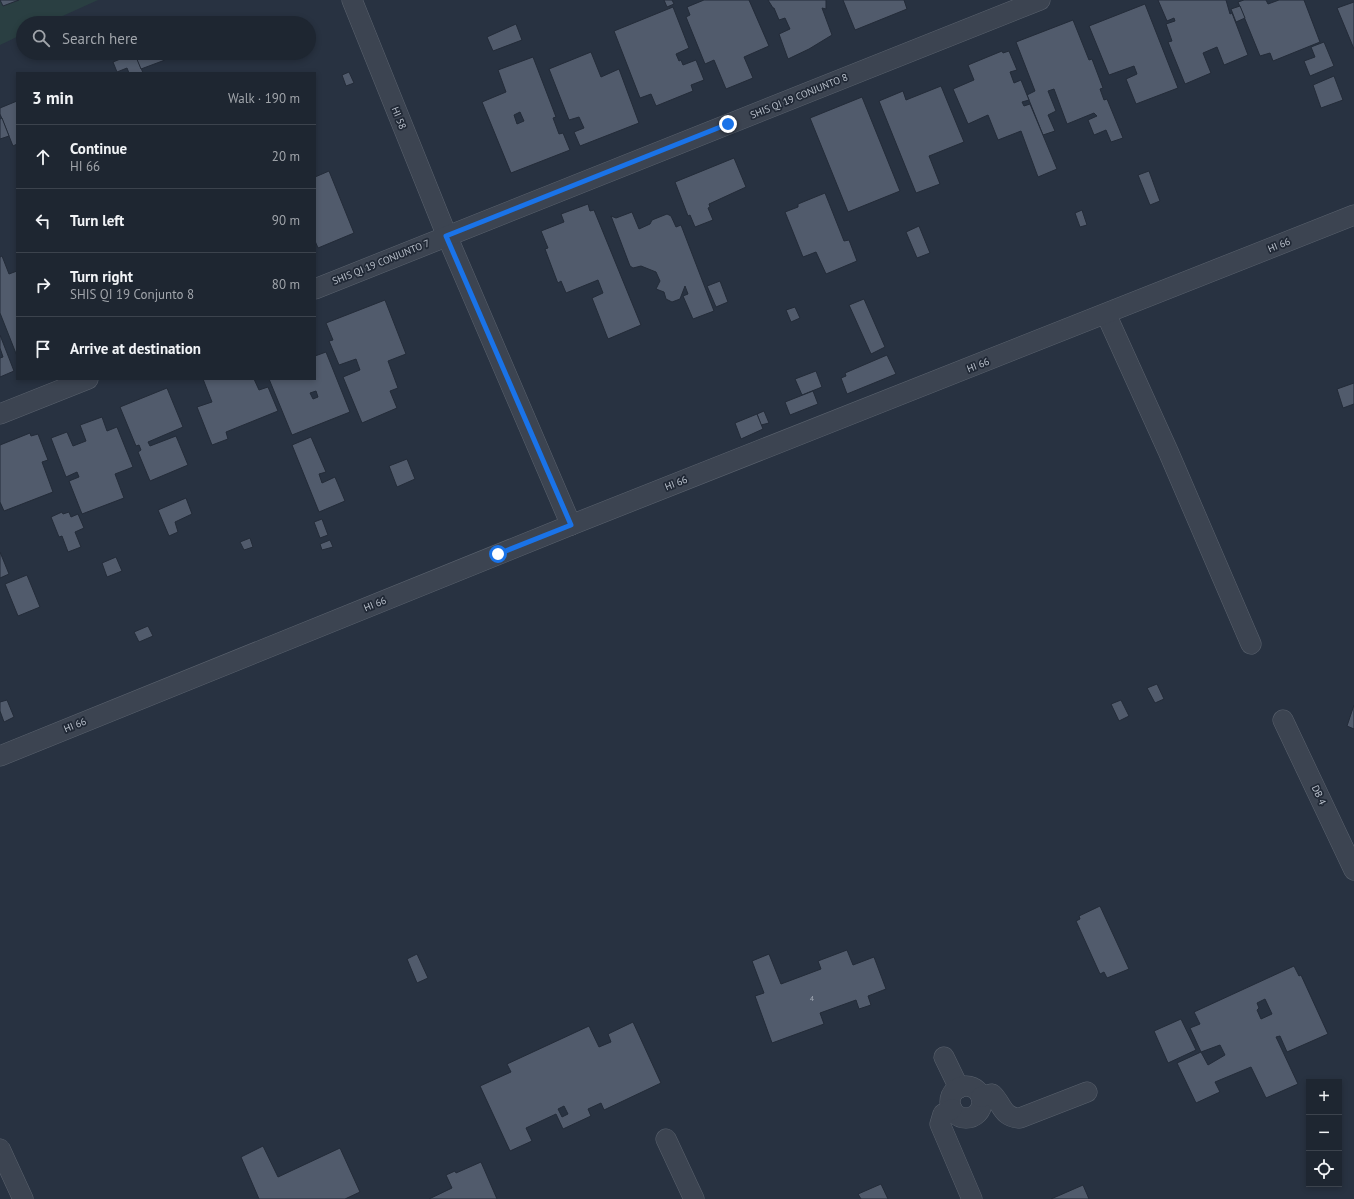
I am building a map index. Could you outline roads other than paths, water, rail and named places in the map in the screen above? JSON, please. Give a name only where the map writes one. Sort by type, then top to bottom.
[{"type":"street","name":"HI 58","points":[[352,0],[446,236],[571,525]]},
{"type":"street","name":"SHIS QI 19 CONJUNTO 8","points":[[446,236],[1040,0]]},
{"type":"street","name":"HI 66","points":[[0,756],[571,525],[1354,215]]},
{"type":"street","name":"SHIS QI 19 CONJUNTO 7","points":[[316,289],[446,236]]},
{"type":"street","points":[[1106,314],[1168,451],[1251,644]]},
{"type":"street","points":[[0,414],[85,380]]},
{"type":"street","name":"DB 4","points":[[1283,720],[1354,870]]},
{"type":"street","points":[[944,1057],[959,1088]]},
{"type":"street","points":[[971,1087],[980,1093],[981,1096],[982,1100],[980,1109],[972,1116],[962,1117],[955,1114],[952,1109],[950,1097],[959,1088],[971,1087]]},
{"type":"street","points":[[981,1096],[992,1094],[1004,1113],[1014,1118],[1020,1118],[1086,1092]]},
{"type":"street","points":[[952,1109],[943,1114],[940,1124],[972,1199]]},
{"type":"street","points":[[666,1139],[694,1199]]},
{"type":"street","points":[[0,1149],[23,1199]]}]
